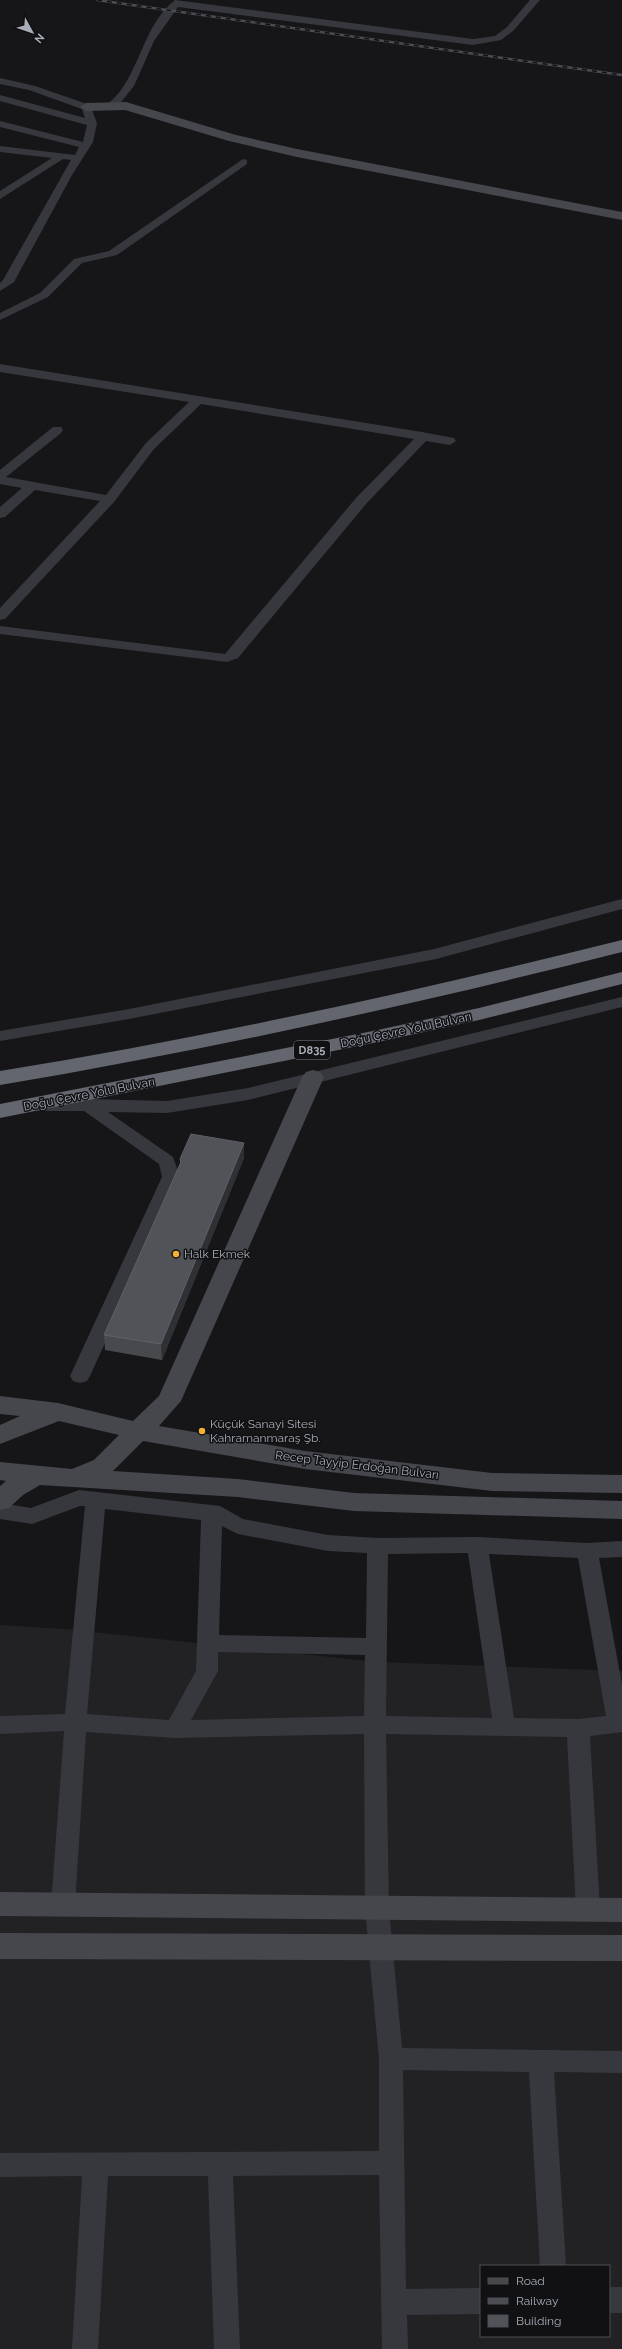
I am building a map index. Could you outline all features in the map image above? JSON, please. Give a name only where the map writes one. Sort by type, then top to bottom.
[{"type":"highway","points":[[0,1078],[194,1043],[429,994],[622,946]]},
{"type":"highway","name":"Doğu Çevre Yolu Bulvarı","points":[[0,1111],[380,1036],[479,1014],[622,978]]},
{"type":"main road","points":[[86,107],[113,105],[132,108],[233,138],[297,153],[622,216]]},
{"type":"main road","points":[[74,1479],[103,1466],[137,1432],[157,1415],[172,1396],[313,1077]]},
{"type":"main road","name":"Recep Tayyip Erdoğan Bulvarı","points":[[0,1405],[58,1412],[137,1432],[305,1460],[492,1482],[622,1484]]},
{"type":"main road","points":[[0,1435],[24,1424],[58,1412]]},
{"type":"main road","points":[[0,1462],[37,1476]]},
{"type":"main road","points":[[0,1471],[74,1479],[238,1488],[354,1502],[622,1510]]},
{"type":"main road","points":[[0,1501],[14,1488],[37,1476]]},
{"type":"main road","points":[[0,1904],[377,1909],[622,1910]]},
{"type":"main road","points":[[0,1946],[380,1949],[622,1948]]},
{"type":"street","points":[[113,105],[127,91],[147,46],[177,2],[473,42],[498,38],[510,29],[535,0]]},
{"type":"street","points":[[0,81],[32,88],[86,107],[92,123],[86,146],[64,181],[8,282],[1,286]]},
{"type":"street","points":[[0,98],[92,123]]},
{"type":"street","points":[[0,124],[86,146]]},
{"type":"street","points":[[0,149],[59,158],[78,158]]},
{"type":"street","points":[[0,196],[59,158]]},
{"type":"street","points":[[0,316],[44,294],[78,261],[113,253],[243,162]]},
{"type":"street","points":[[31,177],[64,181]]},
{"type":"street","points":[[0,368],[450,441]]},
{"type":"street","points":[[0,616],[109,499],[150,446],[198,400]]},
{"type":"street","points":[[0,476],[58,430]]},
{"type":"street","points":[[0,630],[227,658],[233,655],[361,501],[419,442],[422,436]]},
{"type":"street","points":[[0,480],[109,499]]},
{"type":"street","points":[[0,514],[32,486]]},
{"type":"street","points":[[0,1036],[137,1012],[436,954],[622,904]]},
{"type":"street","points":[[36,1105],[167,1107],[248,1094],[622,1002]]},
{"type":"street","points":[[80,1376],[171,1177],[167,1161],[87,1106]]},
{"type":"street","points":[[0,1511],[32,1516],[79,1498],[96,1499],[220,1514],[238,1526],[328,1544],[378,1546],[477,1545],[587,1551],[622,1549]]},
{"type":"street","points":[[63,1905],[76,1722],[96,1499]]},
{"type":"street","points":[[175,1729],[207,1671],[212,1513]]},
{"type":"street","points":[[477,1545],[504,1727]]},
{"type":"street","points":[[378,1546],[375,1725],[377,1909],[391,2059],[393,2302],[395,2349]]},
{"type":"street","points":[[0,1725],[76,1722],[175,1729],[375,1725],[578,1728],[620,1723],[587,1551]]},
{"type":"street","points":[[208,1643],[377,1647]]},
{"type":"street","points":[[578,1728],[588,1910]]},
{"type":"street","points":[[391,2059],[622,2062]]},
{"type":"street","points":[[540,2061],[553,2265]]},
{"type":"street","points":[[220,2163],[227,2349]]},
{"type":"street","points":[[0,2165],[392,2163]]},
{"type":"street","points":[[85,2349],[96,2164]]},
{"type":"street","points":[[610,2300],[622,2300]]},
{"type":"street","points":[[393,2302],[480,2302]]},
{"type":"shaded area","points":[[0,1625],[64,1629],[378,1662],[622,1671],[622,2349],[0,2349]]},
{"type":"building","name":"Halk Ekmek","points":[[191,1134],[244,1143],[161,1344],[104,1335],[181,1162],[180,1159]]},
{"type":"railway","points":[[97,0],[622,75]]},
{"type":"place","name":"Halk Ekmek","points":[[176,1254]]},
{"type":"place","name":"Küçük Sanayi Sitesi Kahramanmaraş Şb.","points":[[202,1431]]}]
